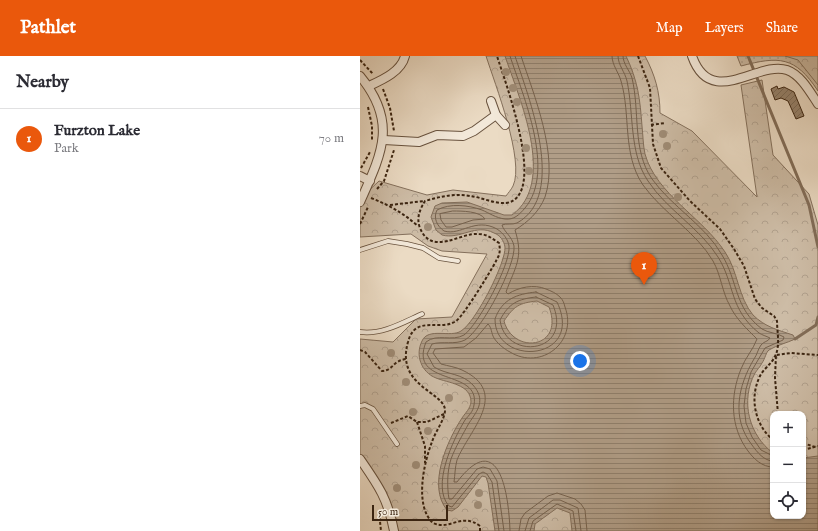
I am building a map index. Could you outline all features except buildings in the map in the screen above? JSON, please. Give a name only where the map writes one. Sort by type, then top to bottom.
[{"type":"street","points":[[369,86],[391,75],[404,61],[405,56]]},
{"type":"street","points":[[692,56],[694,62],[705,77],[719,81],[728,81],[762,72],[785,69],[792,72],[802,81],[818,104]]},
{"type":"street","points":[[360,76],[369,86],[380,108],[384,140],[370,181],[361,199]]},
{"type":"street","points":[[491,101],[496,115],[505,125]]},
{"type":"street","points":[[384,140],[419,142],[437,135],[463,136],[474,131],[496,115]]},
{"type":"street","points":[[360,176],[370,181]]},
{"type":"street","points":[[360,459],[381,490],[390,511],[394,531]]},
{"type":"lane","points":[[360,250],[388,242],[395,242],[423,248],[439,258],[458,261]]},
{"type":"lane","points":[[360,332],[368,334],[379,331],[422,314]]},
{"type":"lane","points":[[360,406],[365,405],[373,409],[397,444]]},
{"type":"path","points":[[389,205],[425,201],[452,195],[469,196],[502,203],[513,200],[518,195],[522,187],[524,161],[520,133],[497,56]]},
{"type":"path","points":[[638,56],[650,88],[653,144],[661,168],[690,201],[720,229],[744,266],[754,299],[762,308],[774,316],[777,320],[775,378],[778,411]]},
{"type":"path","points":[[360,171],[370,152],[372,140],[372,126],[366,104]]},
{"type":"path","points":[[651,126],[665,123]]},
{"type":"path","points":[[361,199],[389,205],[405,214],[419,226],[423,233],[434,241],[439,242],[453,240],[473,234],[480,234],[499,243],[500,249],[496,261],[463,313],[456,321],[449,324],[418,327],[409,337],[406,359],[410,373],[415,382],[445,407],[445,414],[432,442],[425,466],[422,484],[423,499],[427,514],[432,523],[448,529]]},
{"type":"path","points":[[419,226],[419,210],[425,201]]},
{"type":"path","points":[[360,350],[365,352],[382,371],[389,369],[397,360],[406,359]]},
{"type":"path","points":[[770,438],[766,435],[758,422],[755,401],[760,376],[776,356],[791,353],[818,355]]},
{"type":"path","points":[[417,422],[427,422],[445,414]]},
{"type":"path","points":[[385,426],[405,416],[413,418],[417,422],[425,446],[425,466]]},
{"type":"path","points":[[806,444],[817,446]]},
{"type":"path","points":[[806,449],[817,446]]},
{"type":"path","points":[[454,527],[467,520],[480,526],[480,531]]},
{"type":"green space","points":[[486,56],[645,56],[652,70],[656,84],[660,113],[692,131],[757,197],[741,85],[762,80],[773,155],[809,194],[818,225],[818,531],[394,531],[390,511],[360,459],[360,339],[393,342],[416,319],[452,317],[487,254],[442,251],[428,246],[411,234],[360,237],[360,202],[363,196],[379,181],[427,195],[453,190],[506,196],[513,186],[516,174],[512,141],[502,103]]},
{"type":"green space","points":[[737,56],[818,56],[818,91],[810,79],[794,65],[776,60],[741,66]]},
{"type":"green space","points":[[785,56],[818,56],[818,85],[798,60]]},
{"type":"water","points":[[505,56],[626,56],[638,90],[644,151],[651,168],[669,194],[705,228],[725,252],[733,267],[744,300],[753,315],[777,330],[793,335],[795,339],[769,350],[755,373],[750,384],[748,395],[749,417],[758,437],[770,450],[770,519],[806,519],[806,458],[818,456],[818,531],[572,531],[570,513],[557,508],[535,524],[534,531],[495,531],[488,483],[486,477],[482,476],[458,507],[452,511],[447,510],[441,500],[439,489],[441,464],[445,451],[456,428],[469,409],[471,402],[470,396],[463,388],[436,378],[426,372],[419,357],[420,346],[425,337],[429,335],[457,333],[467,326],[489,292],[501,266],[505,247],[503,240],[500,237],[487,230],[449,236],[442,235],[436,230],[431,217],[435,206],[442,203],[467,202],[504,215],[512,215],[525,200],[532,182],[533,161],[531,139]],"holes":[[[537,301],[549,307],[552,321],[550,332],[544,339],[526,343],[517,339],[509,332],[504,321],[511,312],[521,304]]]},
{"type":"waterway","points":[[748,56],[809,205],[818,247]]},
{"type":"waterway","points":[[795,339],[816,325],[818,317]]},
{"type":"place","name":"Furzton Lake","points":[[644,285]]}]
